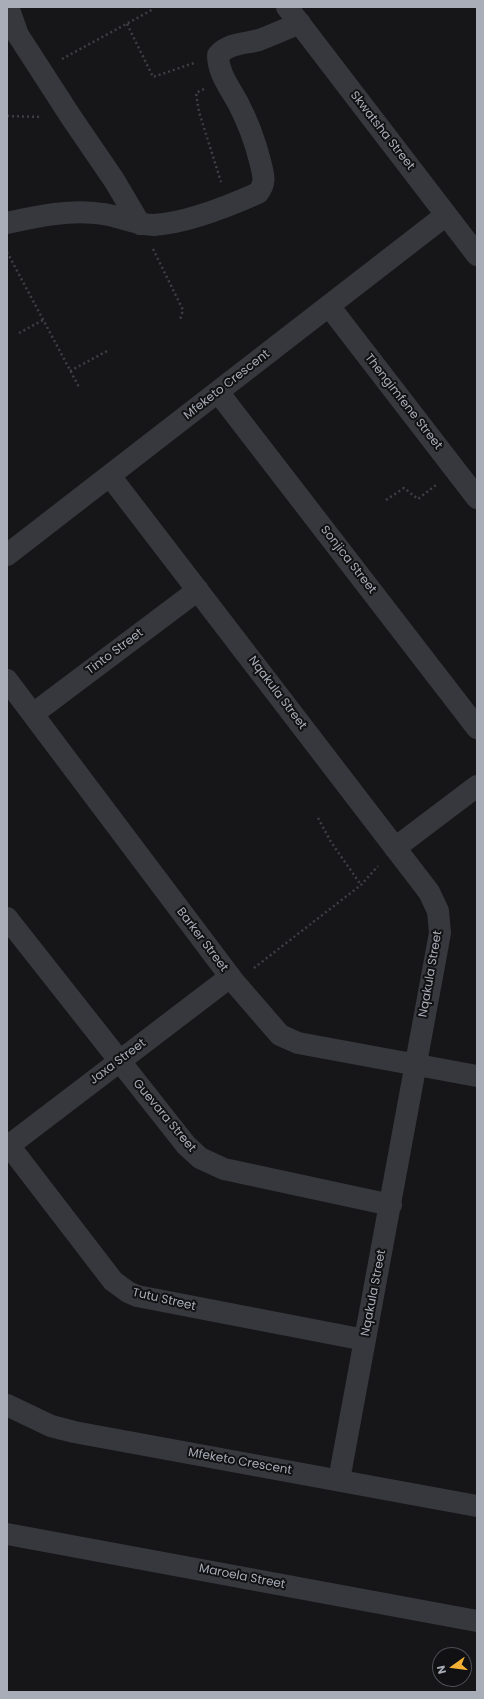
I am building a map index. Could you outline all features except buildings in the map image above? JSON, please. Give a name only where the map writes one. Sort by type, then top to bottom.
[{"type":"street","points":[[8,7],[18,35],[71,118],[114,180],[140,224]]},
{"type":"street","points":[[7,223],[48,214],[87,212],[105,214],[140,224],[154,225],[206,213],[258,193],[263,186],[264,179],[251,130],[224,79],[218,63],[218,55],[223,50],[234,45],[258,40],[293,15]]},
{"type":"street","name":"Skwatsha Street","points":[[293,15],[477,255]]},
{"type":"street","name":"Mfeketo Crescent","points":[[7,555],[446,215]]},
{"type":"street","name":"Thengimfene Street","points":[[329,306],[477,498]]},
{"type":"street","name":"Sonjica Street","points":[[218,392],[477,728]]},
{"type":"street","name":"Nqakula Street","points":[[110,476],[429,892],[436,906],[440,922],[440,933],[415,1064],[391,1205],[339,1480]]},
{"type":"street","name":"Tinto Street","points":[[33,714],[198,590]]},
{"type":"street","name":"Barker Street","points":[[7,680],[232,980],[280,1034],[289,1040],[298,1043],[477,1076]]},
{"type":"street","points":[[395,848],[477,786]]},
{"type":"street","name":"Guevara Street","points":[[7,918],[186,1145],[200,1158],[224,1169],[391,1205]]},
{"type":"street","name":"Jaxa Street","points":[[8,1145],[119,1061],[232,980]]},
{"type":"street","name":"Tutu Street","points":[[8,1145],[113,1281],[128,1292],[137,1296],[365,1340]]},
{"type":"street","name":"Mfeketo Crescent","points":[[7,1405],[51,1426],[74,1432],[339,1480],[476,1499]]},
{"type":"street","name":"Maroela Street","points":[[7,1534],[477,1621]]},
{"type":"path","points":[[41,71],[150,11],[154,7]]},
{"type":"path","points":[[127,24],[153,77],[218,55]]},
{"type":"path","points":[[224,79],[196,93],[199,112],[228,205]]},
{"type":"path","points":[[7,116],[71,118]]},
{"type":"path","points":[[140,224],[183,310],[180,320]]},
{"type":"path","points":[[7,252],[78,387]]},
{"type":"path","points":[[20,333],[43,320]]},
{"type":"path","points":[[70,371],[109,350]]},
{"type":"path","points":[[386,500],[404,488],[418,498],[455,470]]},
{"type":"path","points":[[318,818],[330,842],[361,885]]},
{"type":"path","points":[[232,980],[361,885],[395,848]]}]
